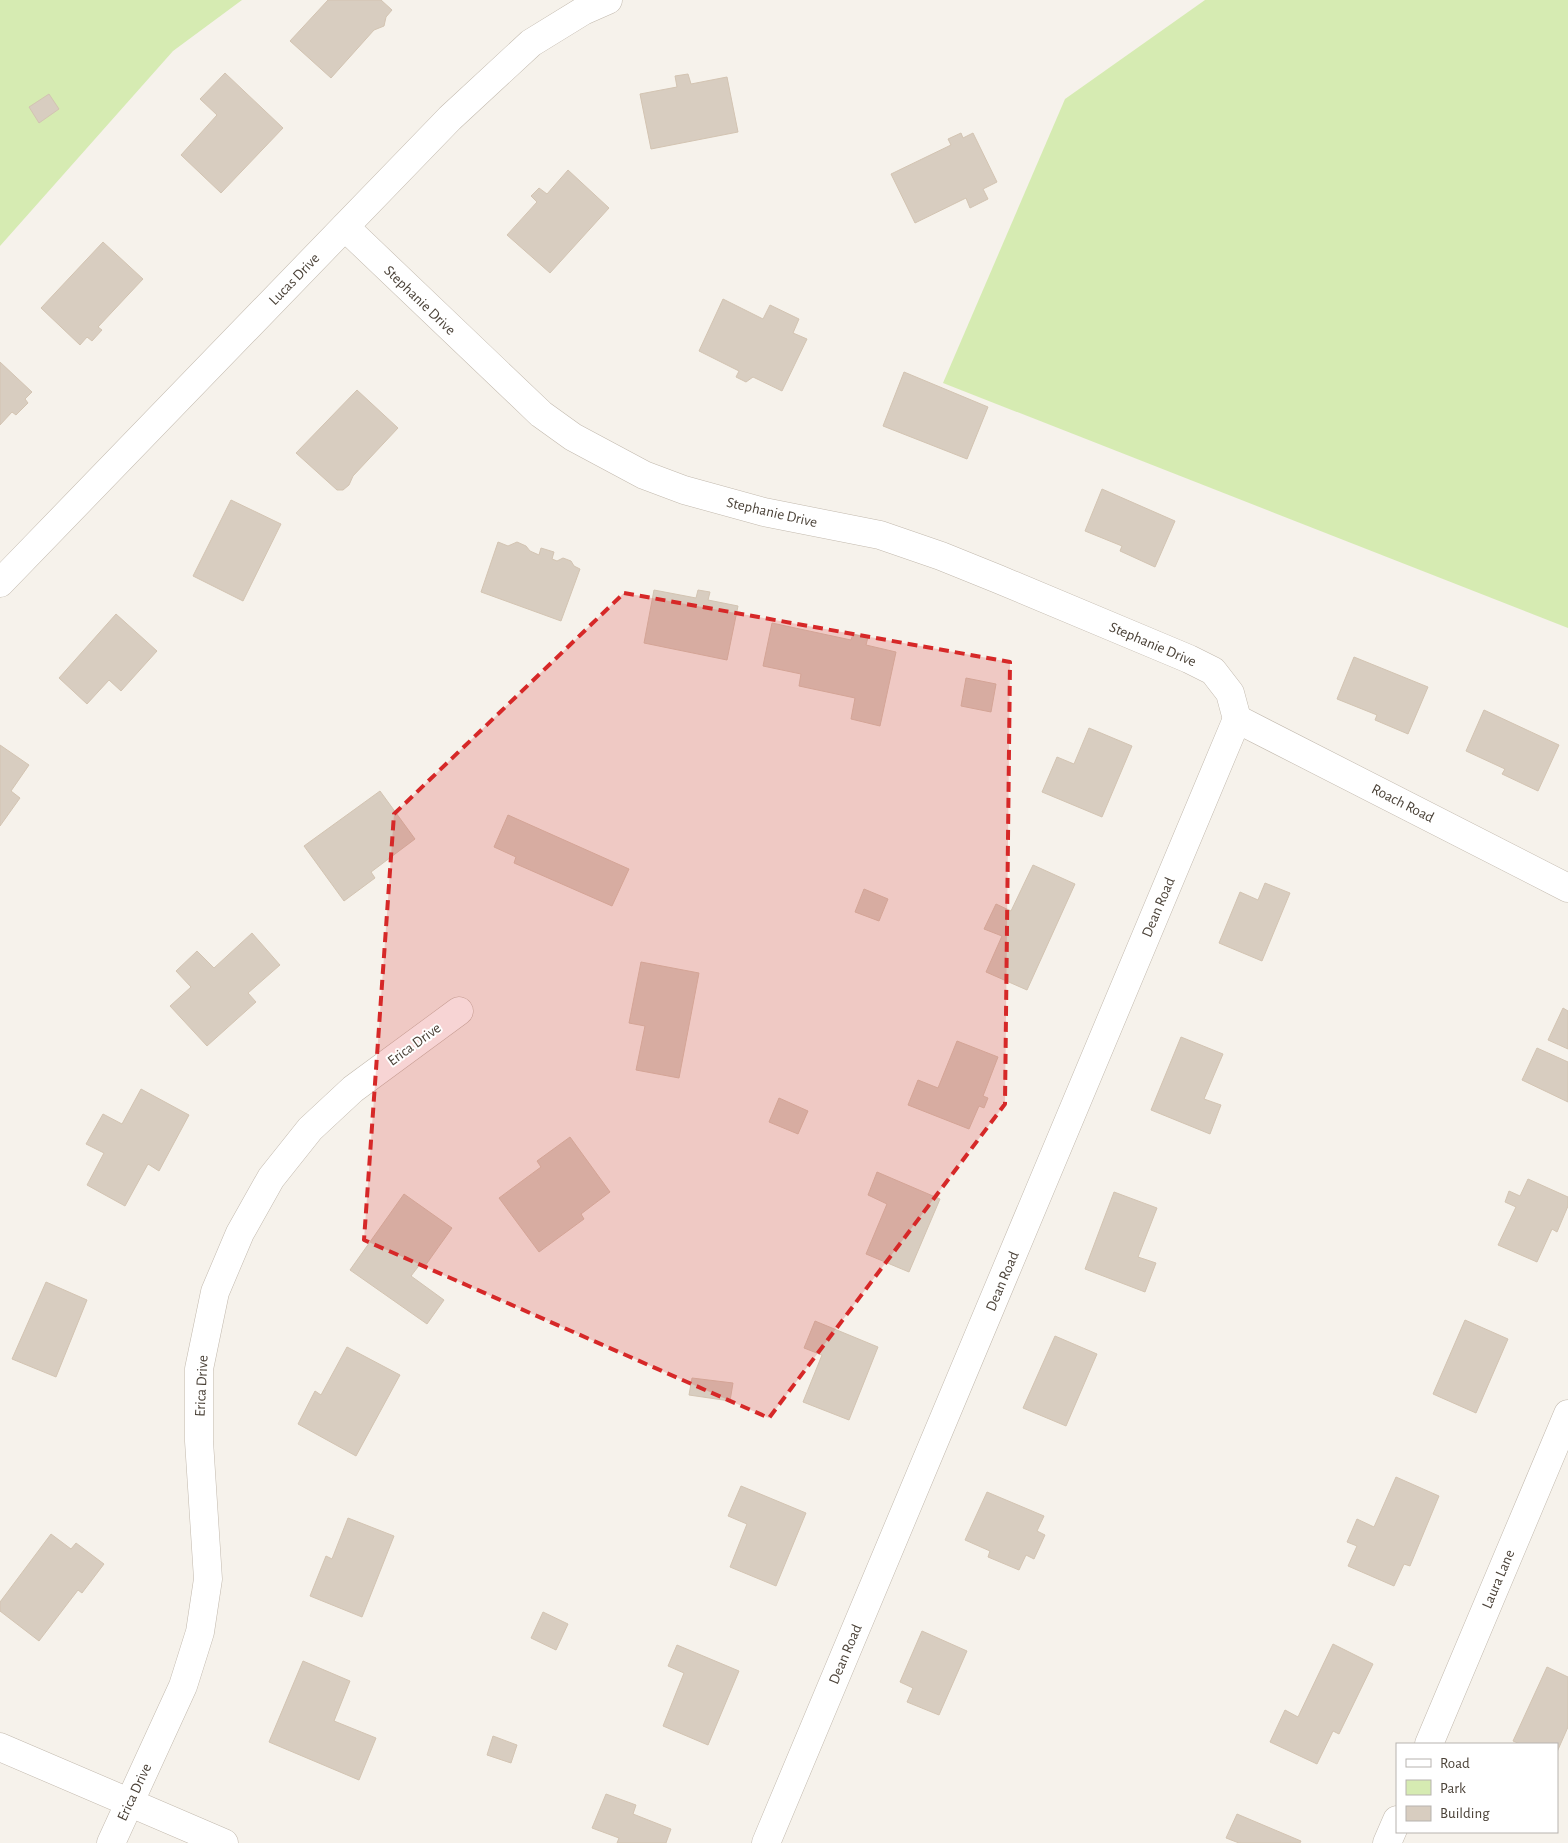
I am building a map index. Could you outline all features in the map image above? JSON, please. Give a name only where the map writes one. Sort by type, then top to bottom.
[{"type":"street","name":"Lucas Drive","points":[[0,583],[450,118],[531,43],[583,11],[608,0]]},
{"type":"street","name":"Stephanie Drive","points":[[345,227],[541,414],[573,437],[606,456],[644,475],[684,490],[764,512],[880,535],[941,556],[1007,583],[1189,659],[1213,671],[1230,693],[1238,719]]},
{"type":"street","name":"Roach Road","points":[[1238,719],[1568,888]]},
{"type":"street","name":"Dean Road","points":[[766,1843],[1238,719]]},
{"type":"street","name":"Erica Drive","points":[[111,1843],[184,1686],[200,1632],[208,1579],[199,1441],[199,1369],[215,1292],[222,1275],[240,1233],[271,1178],[310,1129],[353,1089],[459,1011]]},
{"type":"street","name":"Laura Lane","points":[[1429,1743],[1568,1414]]},
{"type":"street","points":[[0,1747],[224,1843]]},
{"type":"street","points":[[1387,1843],[1396,1822]]},
{"type":"highlighted area","points":[[624,593],[1010,662],[1005,1104],[769,1418],[364,1240],[394,814]]},
{"type":"green space","points":[[0,0],[242,0],[173,51],[0,246]]},
{"type":"green space","points":[[1205,0],[1568,0],[1568,628],[943,383],[1065,99]]},
{"type":"building","points":[[328,0],[381,0],[392,10],[386,17],[384,26],[374,30],[331,78],[290,41]]},
{"type":"building","points":[[225,73],[283,128],[221,193],[181,155],[217,115],[200,99]]},
{"type":"building","points":[[688,74],[691,84],[727,77],[738,132],[651,149],[640,94],[677,87],[675,76]]},
{"type":"building","points":[[49,94],[59,109],[39,123],[29,107]]},
{"type":"building","points":[[961,133],[963,138],[973,133],[997,182],[983,189],[988,199],[970,208],[966,198],[915,223],[891,174],[951,145],[948,139]]},
{"type":"building","points":[[568,170],[609,208],[550,273],[507,235],[537,202],[531,196],[539,188],[547,194]]},
{"type":"building","points":[[103,242],[143,279],[98,327],[102,330],[92,341],[87,337],[80,345],[41,308]]},
{"type":"building","points":[[723,299],[763,319],[770,305],[799,319],[793,333],[807,339],[782,391],[753,377],[746,382],[736,377],[739,371],[699,351]]},
{"type":"building","points":[[0,362],[32,392],[25,399],[28,403],[16,415],[12,412],[0,425]]},
{"type":"building","points":[[904,372],[988,407],[967,459],[883,426]]},
{"type":"building","points":[[357,390],[398,428],[353,476],[349,485],[343,490],[337,490],[296,453]]},
{"type":"building","points":[[1102,489],[1175,521],[1155,567],[1120,551],[1122,546],[1085,531]]},
{"type":"building","points":[[231,500],[281,524],[243,601],[193,576]]},
{"type":"building","points":[[498,542],[508,546],[517,542],[539,555],[541,548],[554,552],[552,559],[557,561],[563,558],[571,561],[574,566],[580,569],[561,621],[481,592]]},
{"type":"building","points":[[654,590],[696,598],[698,590],[710,592],[708,600],[738,606],[727,660],[644,643]]},
{"type":"building","points":[[116,614],[157,651],[121,691],[109,680],[87,704],[59,678]]},
{"type":"building","points":[[772,623],[851,640],[853,634],[868,637],[866,645],[896,652],[880,726],[851,719],[855,698],[799,686],[801,674],[763,666]]},
{"type":"building","points":[[1354,657],[1428,687],[1408,734],[1375,720],[1377,715],[1337,699]]},
{"type":"building","points":[[966,678],[996,684],[991,712],[961,706]]},
{"type":"building","points":[[1484,710],[1559,745],[1538,791],[1502,774],[1505,769],[1466,751]]},
{"type":"building","points":[[1089,728],[1132,746],[1102,817],[1042,792],[1057,757],[1074,764]]},
{"type":"building","points":[[0,745],[29,765],[11,791],[20,798],[0,826]]},
{"type":"building","points":[[380,791],[415,839],[371,872],[375,878],[344,901],[304,846]]},
{"type":"building","points":[[508,815],[629,869],[612,906],[514,863],[516,857],[494,847]]},
{"type":"building","points":[[1033,865],[1075,884],[1027,990],[986,972],[1002,936],[984,929],[996,904],[1011,911]]},
{"type":"building","points":[[1265,883],[1290,893],[1262,961],[1219,943],[1240,892],[1258,900]]},
{"type":"building","points":[[864,889],[888,899],[879,921],[855,912]]},
{"type":"building","points":[[252,933],[280,965],[248,993],[256,1002],[207,1046],[170,1006],[191,987],[176,971],[197,951],[214,968]]},
{"type":"building","points":[[641,962],[699,973],[679,1078],[636,1070],[645,1026],[629,1023]]},
{"type":"building","points":[[1563,1008],[1568,1011],[1568,1049],[1548,1040]]},
{"type":"building","points":[[1181,1037],[1223,1054],[1204,1099],[1221,1105],[1210,1134],[1151,1110]]},
{"type":"building","points":[[957,1041],[998,1057],[983,1096],[988,1098],[984,1108],[979,1106],[969,1129],[908,1105],[918,1080],[938,1088]]},
{"type":"building","points":[[1537,1048],[1568,1062],[1568,1102],[1522,1080]]},
{"type":"building","points":[[141,1089],[189,1115],[159,1171],[148,1164],[125,1206],[87,1185],[104,1153],[86,1144],[103,1114],[122,1124]]},
{"type":"building","points":[[779,1098],[808,1111],[798,1134],[769,1122]]},
{"type":"building","points":[[570,1137],[610,1192],[581,1214],[584,1219],[539,1252],[499,1198],[541,1167],[537,1161]]},
{"type":"building","points":[[877,1172],[940,1199],[909,1272],[866,1254],[887,1204],[868,1195]]},
{"type":"building","points":[[1528,1179],[1568,1197],[1568,1206],[1557,1232],[1552,1229],[1537,1262],[1498,1245],[1516,1207],[1505,1202],[1509,1191],[1520,1196]]},
{"type":"building","points":[[1114,1192],[1157,1208],[1138,1257],[1156,1263],[1145,1292],[1085,1269]]},
{"type":"building","points":[[404,1194],[452,1228],[425,1266],[421,1263],[411,1276],[444,1300],[427,1324],[350,1270]]},
{"type":"building","points":[[46,1282],[87,1300],[56,1377],[12,1359]]},
{"type":"building","points":[[1465,1320],[1508,1339],[1476,1413],[1433,1394]]},
{"type":"building","points":[[815,1321],[878,1347],[849,1420],[803,1402],[822,1355],[804,1348]]},
{"type":"building","points":[[1055,1336],[1097,1354],[1066,1426],[1023,1408]]},
{"type":"building","points":[[347,1347],[400,1375],[356,1456],[298,1424],[315,1391],[321,1395]]},
{"type":"building","points":[[692,1378],[733,1383],[730,1401],[689,1395]]},
{"type":"building","points":[[1396,1477],[1439,1496],[1410,1566],[1404,1564],[1394,1586],[1348,1566],[1357,1546],[1347,1542],[1357,1519],[1374,1527]]},
{"type":"building","points":[[741,1486],[806,1513],[776,1586],[730,1567],[747,1524],[728,1516]]},
{"type":"building","points":[[987,1492],[1044,1516],[1037,1531],[1045,1535],[1034,1559],[1026,1555],[1019,1570],[988,1557],[990,1551],[965,1540]]},
{"type":"building","points":[[348,1518],[394,1536],[362,1617],[310,1596],[326,1556],[332,1559]]},
{"type":"building","points":[[51,1534],[71,1549],[76,1543],[104,1564],[82,1593],[78,1590],[39,1641],[0,1611],[0,1602]]},
{"type":"building","points":[[543,1612],[568,1624],[556,1650],[531,1638]]},
{"type":"building","points":[[922,1631],[967,1651],[939,1715],[907,1702],[913,1688],[900,1682]]},
{"type":"building","points":[[1333,1644],[1373,1664],[1339,1734],[1333,1731],[1317,1764],[1270,1742],[1285,1710],[1298,1717]]},
{"type":"building","points":[[677,1645],[739,1671],[708,1745],[663,1726],[684,1673],[668,1666]]},
{"type":"building","points":[[303,1661],[350,1681],[334,1721],[376,1738],[359,1780],[269,1742]]},
{"type":"building","points":[[1547,1667],[1568,1677],[1568,1727],[1558,1750],[1558,1743],[1518,1743],[1513,1741]]},
{"type":"building","points":[[493,1736],[517,1745],[511,1763],[487,1755]]},
{"type":"building","points":[[606,1794],[636,1805],[633,1814],[671,1829],[666,1843],[617,1843],[619,1838],[592,1828]]},
{"type":"building","points":[[1237,1814],[1301,1841],[1300,1843],[1239,1843],[1226,1838]]}]
